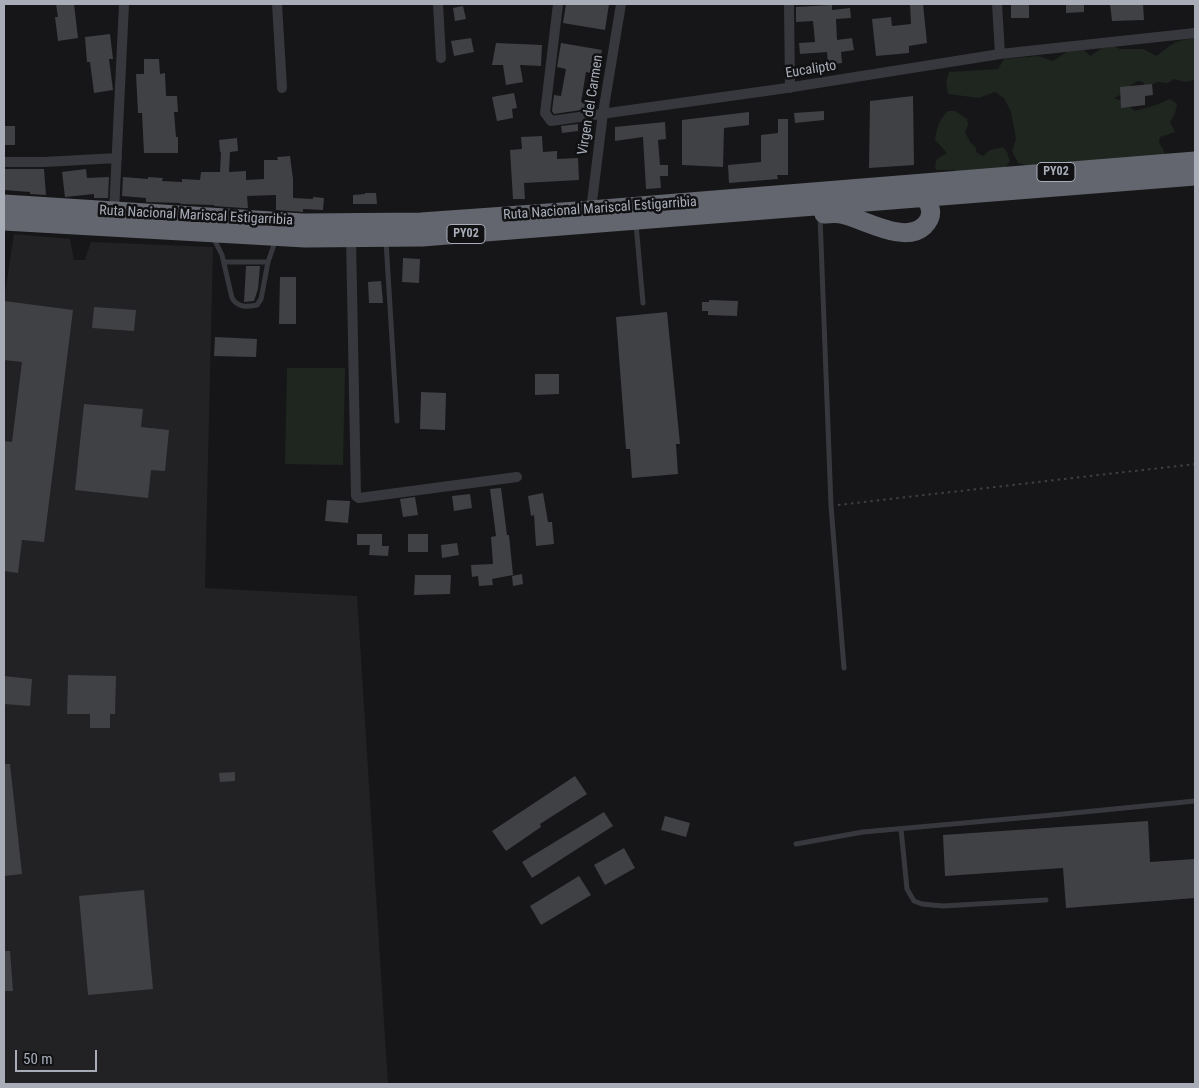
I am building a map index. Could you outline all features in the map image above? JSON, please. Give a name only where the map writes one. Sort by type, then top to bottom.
[{"type":"highway","name":"Ruta Nacional Mariscal Estigarribia","points":[[4,221],[305,238],[422,237],[728,214],[922,190],[1195,161]]},
{"type":"highway","name":"Ruta Nacional Mariscal Estigarribia","points":[[4,204],[313,223],[421,222],[922,190],[1195,176]]},
{"type":"highway","points":[[728,214],[840,214],[899,233],[911,232],[922,228],[928,222],[931,213],[922,190]]},
{"type":"street","points":[[114,212],[124,4]]},
{"type":"street","points":[[277,4],[282,88]]},
{"type":"street","points":[[438,4],[441,58]]},
{"type":"street","name":"Eucalipto","points":[[558,4],[545,113],[551,121],[790,88],[1000,54],[1195,33]]},
{"type":"street","name":"Virgen del Carmen","points":[[591,210],[602,113],[621,4]]},
{"type":"street","points":[[789,4],[790,88]]},
{"type":"street","points":[[997,4],[1000,54]]},
{"type":"street","points":[[4,162],[117,158]]},
{"type":"street","points":[[352,238],[356,496],[359,498],[517,477]]},
{"type":"lane","points":[[819,214],[831,506],[844,668]]},
{"type":"lane","points":[[636,221],[643,303]]},
{"type":"lane","points":[[210,232],[224,262],[232,298],[238,305],[246,306],[257,305],[261,300],[268,262],[278,236]]},
{"type":"lane","points":[[386,238],[397,421]]},
{"type":"lane","points":[[224,262],[268,262]]},
{"type":"lane","points":[[796,844],[863,832],[1195,801]]},
{"type":"lane","points":[[901,829],[907,889],[914,901],[922,904],[943,906],[1046,900]]},
{"type":"path","points":[[831,506],[1195,464]]},
{"type":"shaded area","points":[[1195,38],[1195,80],[1185,82],[1174,79],[1168,83],[1158,82],[1145,88],[1143,82],[1138,81],[1130,86],[1128,91],[1114,98],[1124,102],[1135,111],[1170,99],[1177,104],[1175,114],[1170,122],[1175,132],[1160,137],[1159,142],[1167,157],[1037,168],[1018,163],[1012,151],[1016,139],[1011,112],[1004,98],[995,92],[979,98],[948,94],[946,82],[949,72],[998,69],[1004,59],[1039,56],[1053,61],[1068,51],[1084,50],[1090,56],[1102,48],[1113,46],[1120,49],[1143,49],[1157,56],[1174,43]]},
{"type":"shaded area","points":[[948,111],[955,111],[967,119],[968,125],[965,132],[970,142],[976,148],[976,152],[983,156],[990,150],[1003,147],[1010,161],[1004,169],[961,177],[954,170],[936,170],[937,159],[947,153],[935,140],[942,117]]},
{"type":"shaded area","points":[[14,234],[70,239],[74,260],[85,260],[91,242],[213,247],[205,588],[357,596],[388,1084],[4,1084],[4,299]]},
{"type":"shaded area","points":[[287,368],[345,368],[343,465],[285,464]]},
{"type":"building","points":[[56,4],[74,4],[78,38],[58,41],[55,17],[58,17]]},
{"type":"building","points":[[566,4],[609,4],[605,30],[563,23]]},
{"type":"building","points":[[910,4],[923,4],[927,43],[909,46],[909,53],[876,56],[872,19],[891,17],[892,26],[911,24]]},
{"type":"building","points":[[1011,4],[1029,4],[1029,18],[1011,18]]},
{"type":"building","points":[[1066,4],[1084,4],[1084,12],[1066,13]]},
{"type":"building","points":[[1110,4],[1143,4],[1144,20],[1112,21]]},
{"type":"building","points":[[832,5],[832,10],[850,8],[851,18],[836,19],[837,40],[852,38],[854,50],[841,52],[842,63],[828,65],[827,52],[800,54],[799,43],[815,42],[813,21],[796,22],[796,7]]},
{"type":"building","points":[[463,6],[466,19],[455,21],[453,8]]},
{"type":"building","points":[[110,34],[113,59],[109,59],[113,90],[94,93],[90,62],[87,62],[85,37]]},
{"type":"building","points":[[471,38],[474,52],[454,56],[451,41]]},
{"type":"building","points":[[496,43],[542,45],[541,66],[520,65],[523,82],[506,85],[503,65],[492,65]]},
{"type":"building","points":[[561,43],[602,50],[597,74],[586,72],[581,102],[595,105],[594,108],[554,114],[552,111],[554,95],[561,96],[566,69],[557,67]]},
{"type":"building","points":[[144,59],[159,59],[160,74],[165,73],[166,96],[177,96],[178,112],[174,112],[176,137],[178,137],[178,153],[144,153],[142,113],[138,113],[136,74],[144,74]]},
{"type":"building","points":[[1152,84],[1153,95],[1145,96],[1145,105],[1121,108],[1120,87]]},
{"type":"building","points":[[514,93],[517,108],[512,109],[513,118],[497,121],[492,97]]},
{"type":"building","points":[[913,96],[914,165],[869,168],[870,101]]},
{"type":"building","points":[[824,111],[824,120],[795,123],[794,113]]},
{"type":"building","points":[[749,112],[749,125],[724,128],[723,167],[682,165],[682,120]]},
{"type":"building","points":[[778,119],[788,119],[788,175],[777,175],[778,179],[729,183],[728,165],[761,162],[761,135],[778,133]]},
{"type":"building","points":[[665,122],[666,139],[658,140],[660,165],[668,165],[668,176],[660,176],[661,188],[646,189],[643,137],[615,141],[615,127]]},
{"type":"building","points":[[578,124],[578,131],[562,133],[561,126]]},
{"type":"building","points":[[5,126],[15,126],[15,145],[4,145]]},
{"type":"building","points":[[542,136],[543,152],[557,151],[557,159],[578,158],[579,180],[524,183],[525,199],[513,199],[510,150],[522,149],[521,137]]},
{"type":"building","points":[[237,138],[238,151],[230,152],[229,172],[246,171],[246,180],[264,179],[264,160],[278,160],[277,157],[290,156],[293,198],[324,198],[323,210],[303,209],[303,212],[276,210],[276,195],[247,196],[248,208],[146,202],[146,198],[122,196],[123,177],[163,178],[162,181],[182,182],[182,179],[200,180],[201,172],[220,172],[221,152],[219,140]]},
{"type":"building","points":[[4,169],[44,169],[46,195],[4,190]]},
{"type":"building","points":[[86,169],[87,178],[109,177],[108,198],[94,198],[94,194],[65,197],[62,172]]},
{"type":"building","points":[[376,193],[377,204],[353,204],[353,195]]},
{"type":"building","points":[[403,258],[420,259],[419,283],[402,282]]},
{"type":"building","points":[[246,266],[260,266],[258,289],[254,301],[244,302]]},
{"type":"building","points":[[280,277],[296,277],[296,324],[279,324]]},
{"type":"building","points":[[381,281],[383,303],[369,303],[368,282]]},
{"type":"building","points":[[709,300],[738,301],[737,316],[708,315],[708,311],[702,311],[702,302],[709,302]]},
{"type":"building","points":[[4,301],[73,310],[44,542],[22,540],[18,573],[4,571],[4,441],[12,442],[22,362],[4,360]]},
{"type":"building","points":[[94,307],[136,310],[134,331],[92,328]]},
{"type":"building","points":[[667,312],[680,444],[676,444],[678,474],[632,478],[630,449],[626,449],[616,317]]},
{"type":"building","points":[[215,337],[257,339],[256,357],[214,356]]},
{"type":"building","points":[[535,374],[559,374],[559,394],[535,395]]},
{"type":"building","points":[[421,392],[446,393],[445,430],[420,429]]},
{"type":"building","points":[[84,404],[143,409],[141,427],[169,430],[165,471],[151,470],[148,498],[75,490]]},
{"type":"building","points":[[501,488],[507,535],[509,535],[513,575],[492,579],[493,585],[479,586],[478,576],[472,577],[471,565],[493,564],[491,537],[496,536],[490,489]]},
{"type":"building","points":[[543,493],[548,522],[552,522],[554,544],[536,546],[534,515],[531,516],[528,496]]},
{"type":"building","points":[[470,494],[472,508],[454,511],[452,496]]},
{"type":"building","points":[[415,497],[418,515],[403,517],[400,499]]},
{"type":"building","points":[[327,500],[350,501],[348,523],[325,521]]},
{"type":"building","points":[[357,534],[382,534],[382,546],[389,546],[388,556],[369,555],[370,545],[357,545]]},
{"type":"building","points":[[408,534],[428,534],[428,552],[408,552]]},
{"type":"building","points":[[457,543],[459,555],[442,558],[441,545]]},
{"type":"building","points":[[522,574],[523,584],[513,586],[512,576]]},
{"type":"building","points":[[415,575],[451,575],[450,594],[414,595]]},
{"type":"building","points":[[68,675],[116,676],[115,714],[110,714],[110,728],[90,728],[90,714],[67,714]]},
{"type":"building","points":[[4,676],[32,679],[30,706],[4,704]]},
{"type":"building","points":[[4,764],[10,764],[22,874],[4,876]]},
{"type":"building","points":[[235,772],[235,781],[220,782],[219,773]]},
{"type":"building","points":[[575,776],[587,794],[540,824],[541,827],[506,851],[492,831]]},
{"type":"building","points":[[604,812],[613,826],[532,878],[522,862]]},
{"type":"building","points":[[665,816],[690,823],[686,837],[661,830]]},
{"type":"building","points":[[1148,821],[1150,862],[1195,859],[1195,898],[1066,908],[1063,868],[945,876],[943,835]]},
{"type":"building","points":[[624,848],[635,868],[605,885],[594,865]]},
{"type":"building","points":[[579,876],[591,895],[541,925],[530,906]]},
{"type":"building","points":[[144,890],[153,989],[88,995],[79,896]]},
{"type":"building","points":[[4,951],[10,951],[13,991],[4,991]]}]
